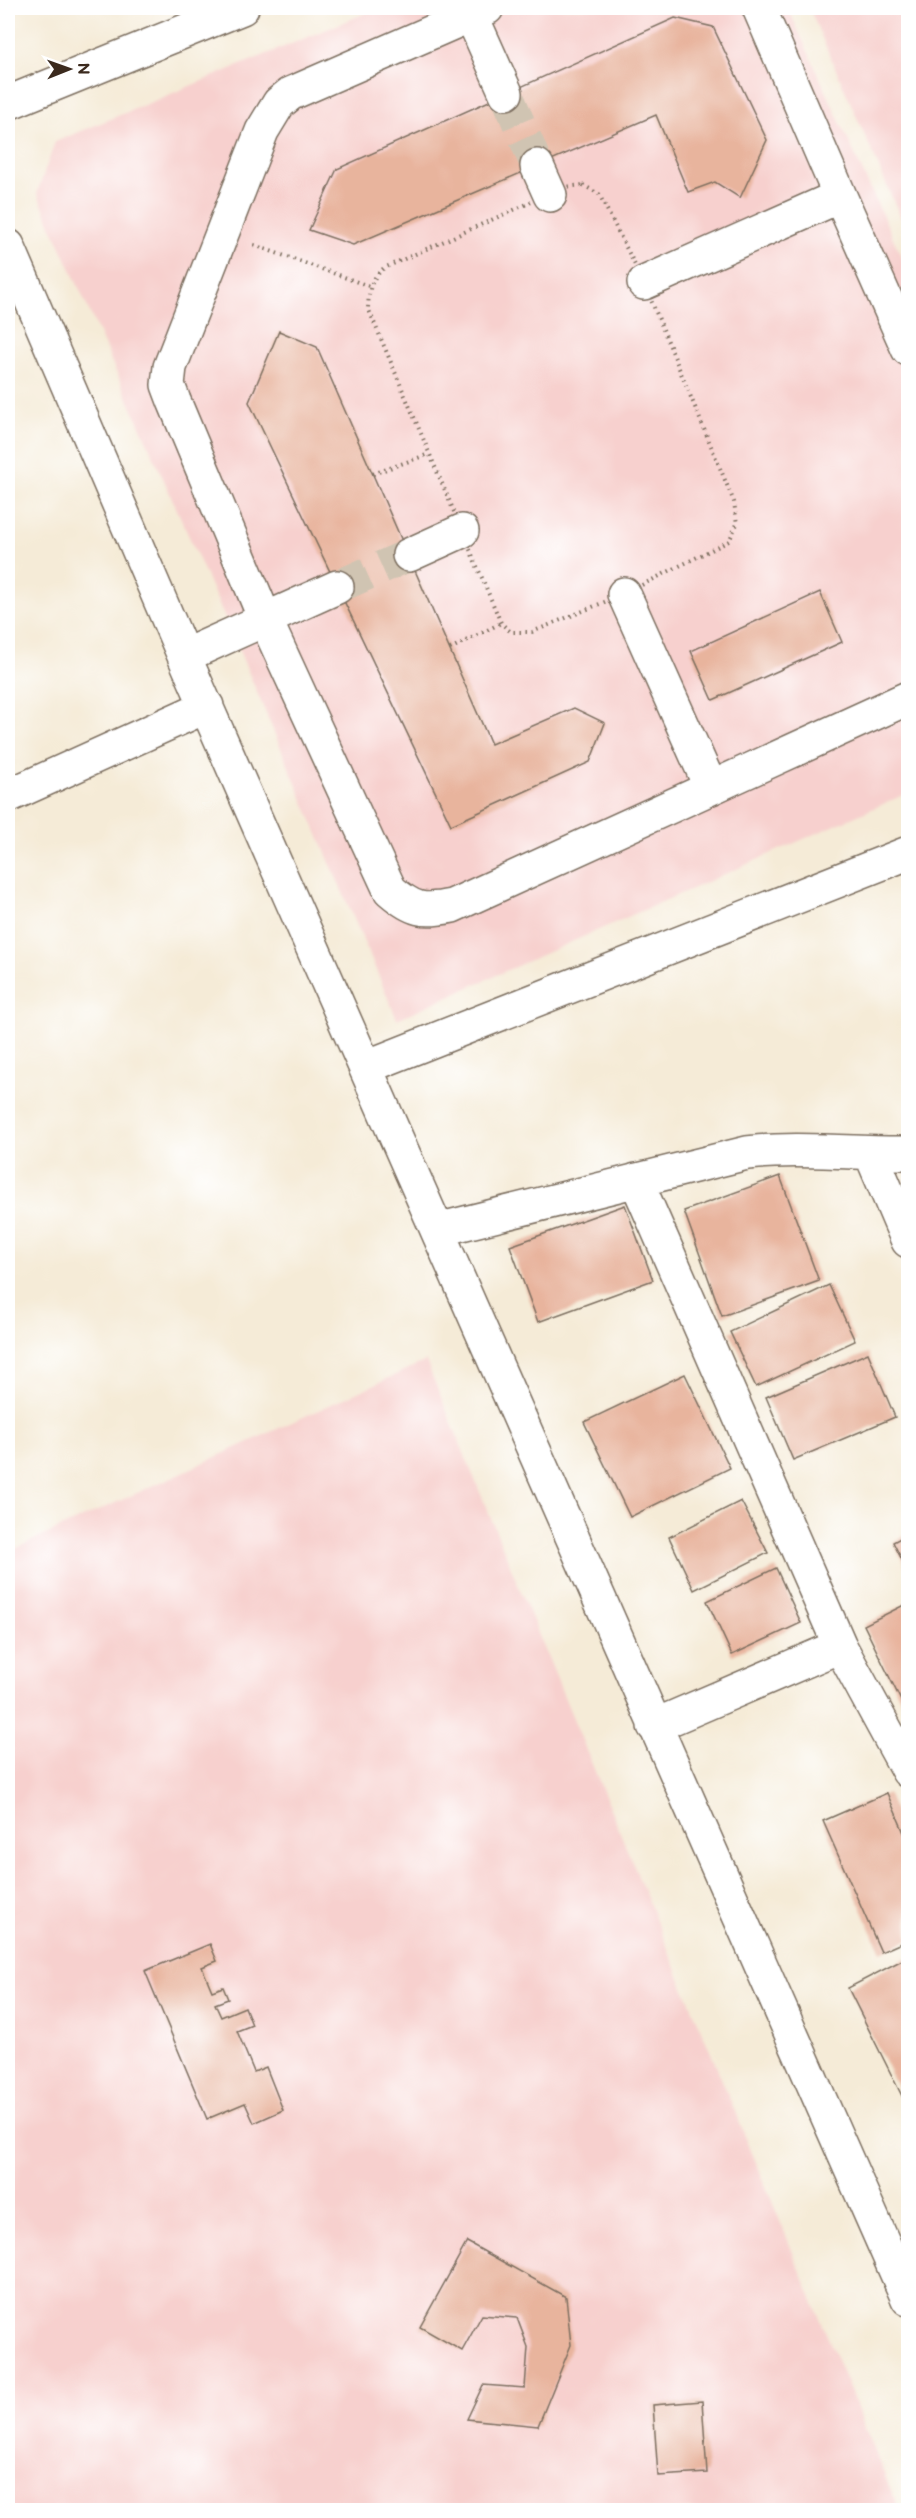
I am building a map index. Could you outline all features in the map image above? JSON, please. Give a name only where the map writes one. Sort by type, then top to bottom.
[{"type":"street","points":[[8,103],[242,8]]},
{"type":"street","points":[[759,8],[909,349]]},
{"type":"street","points":[[506,93],[475,10],[290,94],[279,103],[261,131],[170,367],[168,385],[265,619],[390,890],[408,905],[429,911],[452,906],[909,698]]},
{"type":"street","points":[[644,283],[840,196]]},
{"type":"street","points":[[8,246],[184,656],[654,1725],[905,2281]]},
{"type":"street","points":[[409,555],[462,531]]},
{"type":"street","points":[[184,656],[337,587]]},
{"type":"street","points":[[624,594],[711,788]]},
{"type":"street","points":[[8,796],[207,706]]},
{"type":"street","points":[[366,1067],[909,853]]},
{"type":"street","points":[[438,1230],[747,1153],[790,1149],[909,1154]]},
{"type":"street","points":[[871,1154],[909,1241]]},
{"type":"street","points":[[636,1180],[840,1646],[909,1771]]},
{"type":"street","points":[[654,1725],[840,1646]]},
{"type":"path","points":[[543,180],[565,187],[583,185],[599,194],[644,283],[734,502],[738,524],[729,541],[624,594],[532,633],[511,632],[501,623],[368,308],[369,286],[384,267],[543,180]]},
{"type":"path","points":[[222,233],[369,286]]},
{"type":"path","points":[[374,474],[429,454]]},
{"type":"path","points":[[450,649],[501,623]]},
{"type":"shaded area","points":[[378,8],[788,8],[908,271],[908,793],[397,1019],[232,634],[37,193],[55,142]]},
{"type":"shaded area","points":[[809,8],[908,8],[908,234]]},
{"type":"shaded area","points":[[426,1361],[899,2510],[8,2510],[8,1552]]},
{"type":"building","points":[[675,18],[713,27],[767,140],[740,198],[715,182],[688,192],[656,115],[353,245],[309,230],[337,169]]},
{"type":"building","points":[[279,331],[317,347],[491,744],[574,708],[605,723],[590,762],[451,825],[249,402]]},
{"type":"building","points":[[820,592],[842,642],[713,700],[691,651]]},
{"type":"building","points":[[780,1176],[819,1281],[722,1316],[684,1211]]},
{"type":"building","points":[[625,1205],[653,1280],[538,1322],[510,1246]]},
{"type":"building","points":[[829,1285],[855,1341],[756,1387],[730,1332]]},
{"type":"building","points":[[868,1353],[895,1417],[793,1460],[766,1397]]},
{"type":"building","points":[[685,1374],[730,1468],[630,1517],[584,1422]]},
{"type":"building","points":[[741,1501],[768,1553],[694,1590],[669,1537]]},
{"type":"building","points":[[908,1534],[908,1572],[893,1542]]},
{"type":"building","points":[[776,1568],[801,1623],[732,1655],[707,1601]]},
{"type":"building","points":[[908,1603],[908,1715],[864,1625]]},
{"type":"building","points":[[887,1793],[908,1842],[908,1940],[881,1952],[823,1821]]},
{"type":"building","points":[[210,1944],[217,1961],[202,1967],[212,1991],[223,1987],[228,1999],[215,2004],[221,2017],[245,2007],[252,2025],[237,2031],[254,2072],[266,2067],[283,2110],[254,2123],[245,2103],[207,2119],[145,1971]]},
{"type":"building","points":[[908,1957],[908,2108],[848,1988]]},
{"type":"building","points":[[467,2242],[566,2297],[571,2345],[538,2426],[467,2419],[483,2385],[525,2388],[528,2347],[517,2318],[482,2315],[462,2351],[420,2327]]},
{"type":"building","points":[[702,2401],[707,2473],[658,2476],[653,2405]]},
{"type":"tunnel","points":[[506,93],[537,166]]},
{"type":"tunnel","points":[[337,587],[409,555]]}]
